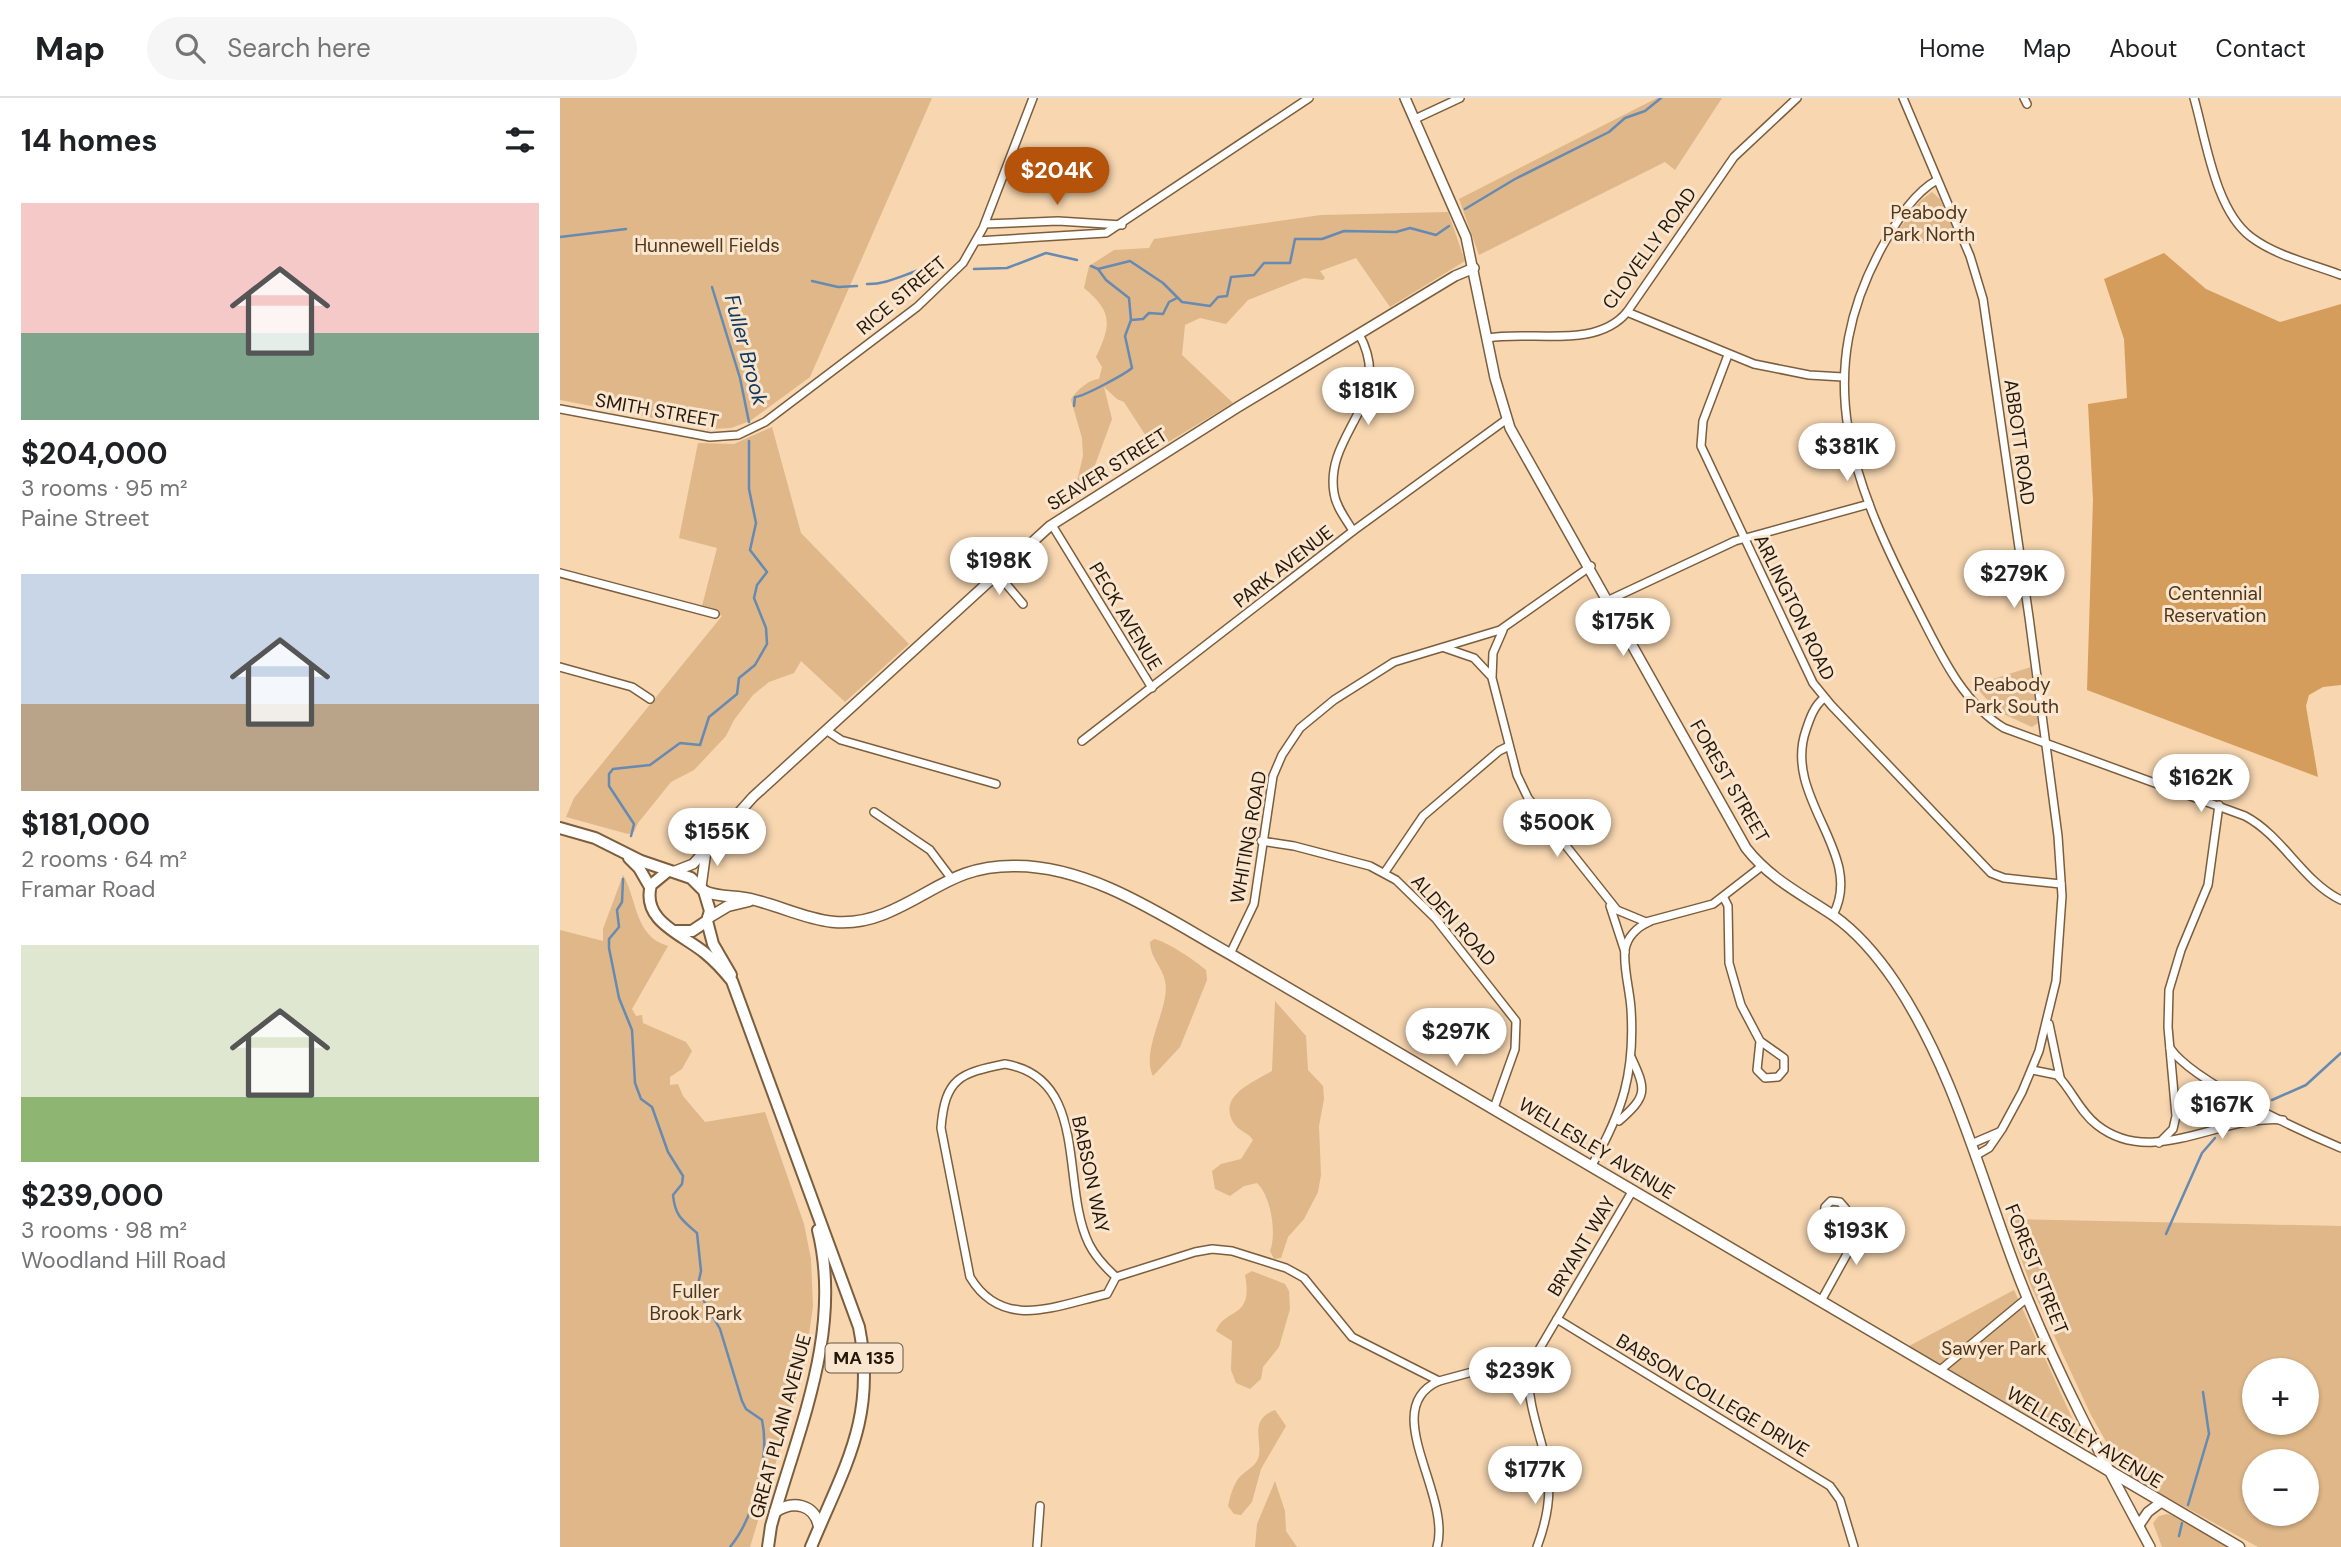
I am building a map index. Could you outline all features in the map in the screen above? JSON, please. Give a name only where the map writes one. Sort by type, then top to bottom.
[{"type":"main road","name":"MA 135","points":[[560,828],[600,840],[622,852],[672,871],[703,889],[710,911],[708,919]]},
{"type":"main road","name":"MA 135","points":[[622,852],[639,868],[650,887],[651,909],[674,931]]},
{"type":"main road","name":"WELLESLEY AVENUE","points":[[703,889],[720,896],[756,900],[809,919],[856,922],[893,910],[951,878],[976,869],[1004,866],[1059,872],[1104,888],[1230,954],[2239,1547]]},
{"type":"main road","points":[[650,887],[657,877],[672,871]]},
{"type":"main road","points":[[674,931],[692,931],[735,904],[756,900]]},
{"type":"main road","name":"GREAT PLAIN AVENUE","points":[[708,919],[713,944],[726,961],[855,1312],[864,1369],[863,1404],[857,1438],[811,1547]]},
{"type":"main road","name":"GREAT PLAIN AVENUE","points":[[674,931],[706,954],[732,981]]},
{"type":"main road","name":"GREAT PLAIN AVENUE","points":[[766,1547],[814,1382],[824,1336],[825,1266],[808,1190]]},
{"type":"main road","points":[[775,1513],[787,1506],[800,1505],[815,1515],[820,1527]]},
{"type":"street","name":"RICE STREET","points":[[749,431],[773,417],[916,307],[958,269],[985,224],[1033,98]]},
{"type":"street","points":[[977,241],[1034,236],[1094,236],[1122,225],[1309,98]]},
{"type":"street","name":"FOREST STREET","points":[[1405,98],[1464,230],[1507,419],[1738,835],[1762,866],[1833,915],[1869,948],[1906,999],[1938,1060],[2027,1298],[2107,1470],[2150,1547]]},
{"type":"street","points":[[1415,119],[1460,98]]},
{"type":"street","points":[[1783,98],[1788,106]]},
{"type":"street","name":"CLOVELLY ROAD","points":[[1488,338],[1592,332],[1612,325],[1627,312],[1730,162],[1797,98]]},
{"type":"street","name":"ABBOTT ROAD","points":[[1903,98],[1973,264],[1985,310],[2045,745],[2061,884],[2059,955],[2050,1012],[2032,1070],[2002,1129],[1989,1148],[1975,1156]]},
{"type":"street","points":[[2194,98],[2223,198],[2236,223],[2265,245],[2341,275]]},
{"type":"street","points":[[1937,180],[1904,212],[1866,278],[1847,336],[1843,377],[1849,438],[1869,504],[1892,559],[1926,626],[1969,697],[1982,712],[2004,728],[2045,745],[2219,805],[2256,822],[2323,888],[2341,900]]},
{"type":"street","points":[[985,224],[1058,221],[1122,225]]},
{"type":"street","name":"SEAVER STREET","points":[[672,871],[693,864],[743,807],[996,572],[1052,525],[1359,334],[1455,276],[1474,268]]},
{"type":"street","points":[[1627,312],[1728,355],[1789,372],[1843,377]]},
{"type":"street","points":[[1353,531],[1338,504],[1334,480],[1342,447],[1369,389],[1368,360],[1359,334]]},
{"type":"street","name":"ARLINGTON ROAD","points":[[1728,355],[1706,412],[1700,440],[1705,458],[1809,676],[1824,698],[1991,873],[2004,878],[2061,884]]},
{"type":"street","name":"SMITH STREET","points":[[560,409],[710,437],[727,437],[749,431]]},
{"type":"street","name":"PARK AVENUE","points":[[1082,741],[1353,531],[1507,419]]},
{"type":"street","points":[[1609,600],[1744,538],[1869,504]]},
{"type":"street","name":"PECK AVENUE","points":[[1052,525],[1152,688]]},
{"type":"street","name":"WHITING ROAD","points":[[1230,954],[1252,910],[1261,841],[1275,768],[1300,728],[1334,700],[1387,666],[1440,647],[1489,635],[1506,627],[1591,566]]},
{"type":"street","points":[[996,572],[1023,604]]},
{"type":"street","points":[[560,573],[715,614]]},
{"type":"street","points":[[1506,627],[1493,653],[1492,678],[1508,746],[1528,798],[1607,900],[1623,915],[1649,922]]},
{"type":"street","points":[[1440,647],[1474,658],[1492,678]]},
{"type":"street","points":[[560,667],[632,687],[650,699]]},
{"type":"street","points":[[1824,698],[1808,723],[1800,762],[1804,784],[1839,869],[1840,893],[1833,915]]},
{"type":"street","points":[[825,730],[841,740],[996,784]]},
{"type":"street","points":[[1261,841],[1294,846],[1385,872],[1423,816],[1508,746]]},
{"type":"street","points":[[2159,1143],[2173,1129],[2176,1116],[2168,1004],[2171,982],[2208,885],[2219,805]]},
{"type":"street","points":[[874,812],[930,850],[951,878]]},
{"type":"street","name":"SEAVER STREET","points":[[703,889],[702,864],[709,844]]},
{"type":"street","points":[[1625,952],[1634,932],[1649,922],[1713,904],[1762,866]]},
{"type":"street","name":"ALDEN ROAD","points":[[1385,872],[1430,912],[1516,1021],[1517,1042],[1494,1108]]},
{"type":"street","points":[[1724,898],[1728,906],[1728,955],[1732,979],[1741,1005],[1760,1041],[1784,1058],[1785,1068],[1778,1077],[1765,1078],[1757,1070],[1760,1041]]},
{"type":"street","points":[[1592,1165],[1615,1123],[1631,1057],[1631,999],[1625,952],[1607,900]]},
{"type":"street","points":[[2050,1012],[2050,1037],[2060,1078],[2078,1105],[2103,1129],[2130,1142],[2159,1143],[2242,1121],[2283,1120]]},
{"type":"street","points":[[2170,1048],[2183,1063],[2203,1077],[2341,1148]]},
{"type":"street","points":[[1615,1123],[1634,1108],[1643,1092],[1643,1083],[1631,1057]]},
{"type":"street","name":"BABSON WAY","points":[[1005,1064],[1021,1067],[1049,1086],[1066,1122],[1073,1184],[1088,1244],[1116,1277],[1107,1294],[1023,1312],[1004,1308],[979,1292],[970,1277],[941,1128],[942,1108],[953,1083],[965,1073],[1005,1064]]},
{"type":"street","points":[[2032,1070],[2050,1072],[2060,1078]]},
{"type":"street","points":[[1971,1144],[2002,1129]]},
{"type":"street","name":"BRYANT WAY","points":[[1557,1319],[1633,1190]]},
{"type":"street","points":[[1821,1301],[1847,1254],[1840,1228]]},
{"type":"street","points":[[1116,1277],[1212,1249],[1232,1251],[1276,1265],[1304,1278],[1352,1337],[1439,1381]]},
{"type":"street","points":[[1939,1371],[2027,1298]]},
{"type":"street","points":[[1537,1547],[1546,1522],[1551,1487],[1528,1383],[1529,1365],[1557,1319]]},
{"type":"street","name":"BABSON COLLEGE DRIVE","points":[[1557,1319],[1830,1486],[1843,1508],[1854,1547]]},
{"type":"street","points":[[1437,1547],[1441,1527],[1412,1415],[1420,1392],[1439,1381],[1535,1355]]},
{"type":"street","points":[[2138,1525],[2147,1513],[2160,1503]]},
{"type":"street","points":[[1037,1547],[1040,1506]]},
{"type":"green space","name":"Hunnewell Fields","points":[[560,98],[932,98],[810,377],[750,421],[731,428],[711,429],[560,400]]},
{"type":"green space","points":[[1657,98],[1722,98],[1675,170],[1665,162],[1479,255],[1459,199]]},
{"type":"green space","name":"Peabody Park North","points":[[1932,192],[1940,199],[1958,239],[1924,243],[1894,236],[1919,202]]},
{"type":"green space","points":[[1448,212],[1465,261],[1390,307],[1356,258],[1320,271],[1325,278],[1323,280],[1304,278],[1248,300],[1226,324],[1200,318],[1185,325],[1182,355],[1233,403],[1155,450],[1124,402],[1104,387],[1112,419],[1088,484],[1082,488],[1076,485],[1083,456],[1082,438],[1071,400],[1083,386],[1099,379],[1102,367],[1096,357],[1107,327],[1107,319],[1100,304],[1084,288],[1089,266],[1114,250],[1149,248],[1154,239],[1321,215]]},
{"type":"green space","name":"Centennial Reservation","points":[[2164,253],[2206,289],[2280,322],[2341,304],[2341,685],[2323,687],[2309,695],[2306,706],[2318,777],[2087,690],[2093,500],[2088,404],[2127,398],[2124,339],[2104,279]]},
{"type":"green space","points":[[772,427],[801,533],[909,644],[845,702],[801,661],[794,673],[769,682],[753,695],[734,720],[726,736],[694,770],[671,782],[638,823],[634,832],[628,834],[566,817],[574,798],[722,616],[702,606],[717,548],[679,538],[698,443],[734,444]]},
{"type":"green space","name":"Peabody Park South","points":[[2031,667],[2038,723],[2032,727],[1997,711],[1974,685]]},
{"type":"green space","name":"Fuller Brook Park","points":[[623,875],[643,926],[657,941],[668,946],[632,1009],[636,1016],[642,1015],[643,1023],[686,1042],[692,1051],[682,1069],[670,1077],[670,1085],[678,1084],[683,1096],[705,1122],[765,1112],[804,1224],[811,1259],[813,1306],[804,1370],[750,1547],[560,1547],[560,930],[603,941],[603,929]]},
{"type":"green space","points":[[1154,939],[1173,947],[1201,966],[1206,970],[1207,980],[1180,1047],[1153,1076],[1150,1067],[1151,1048],[1166,988],[1163,974],[1151,950],[1150,942]]},
{"type":"green space","points":[[1275,1001],[1306,1036],[1308,1070],[1323,1086],[1324,1099],[1319,1126],[1321,1175],[1318,1192],[1304,1219],[1288,1237],[1281,1258],[1274,1259],[1270,1251],[1273,1235],[1271,1216],[1262,1189],[1257,1183],[1244,1186],[1230,1196],[1215,1189],[1212,1171],[1221,1164],[1241,1159],[1253,1140],[1233,1122],[1230,1104],[1240,1090],[1272,1071]]},
{"type":"green space","points":[[2007,1219],[2341,1226],[2341,1547],[2258,1547],[2141,1483],[2121,1468],[2091,1415],[2031,1286]]},
{"type":"green space","points":[[1252,1271],[1285,1284],[1289,1291],[1290,1309],[1279,1347],[1263,1367],[1261,1379],[1250,1389],[1236,1383],[1231,1370],[1232,1341],[1216,1331],[1226,1318],[1242,1306],[1247,1289],[1245,1275]]},
{"type":"green space","name":"Sawyer Park","points":[[2014,1290],[2081,1438],[2078,1444],[1909,1346]]},
{"type":"green space","points":[[1275,1410],[1286,1426],[1261,1469],[1252,1502],[1241,1515],[1234,1514],[1228,1506],[1233,1488],[1258,1459],[1261,1420]]},
{"type":"green space","points":[[1275,1481],[1285,1511],[1286,1531],[1297,1547],[1255,1547],[1257,1524]]},
{"type":"green space","points":[[2167,1514],[2229,1547],[2162,1547],[2153,1523],[2159,1516]]},
{"type":"waterway","points":[[1465,209],[1515,179],[1609,132],[1625,118],[1645,111],[1661,98]]},
{"type":"waterway","points":[[1091,266],[1098,269],[1130,261],[1163,283],[1182,302],[1210,306],[1218,297],[1227,296],[1231,277],[1254,275],[1264,263],[1290,263],[1295,239],[1322,239],[1344,231],[1396,232],[1410,228],[1436,235],[1449,226]]},
{"type":"waterway","name":"Fuller Brook","points":[[560,237],[626,229]]},
{"type":"waterway","points":[[974,269],[1007,268],[1046,253],[1077,260]]},
{"type":"waterway","points":[[867,284],[886,282],[923,269],[941,266]]},
{"type":"waterway","points":[[1098,269],[1106,280],[1129,298],[1131,320]]},
{"type":"waterway","points":[[812,281],[838,287],[857,286]]},
{"type":"waterway","name":"Fuller Brook","points":[[712,287],[740,378],[749,422]]},
{"type":"waterway","points":[[1074,406],[1075,397],[1104,385],[1132,368],[1125,336],[1131,320],[1143,319],[1149,313],[1163,314],[1169,302],[1177,298]]},
{"type":"waterway","name":"Fuller Brook","points":[[631,836],[634,824],[609,786],[609,774],[613,769],[650,765],[680,743],[700,745],[709,717],[737,694],[739,678],[755,665],[767,644],[766,628],[754,598],[757,585],[767,572],[750,550],[756,523],[749,489],[749,441]]},
{"type":"waterway","name":"Fuller Brook","points":[[623,879],[622,902],[617,910],[619,927],[609,939],[609,948],[619,998],[632,1030],[635,1083],[641,1099],[652,1107],[668,1152],[683,1176],[682,1184],[673,1195],[680,1217],[697,1233],[701,1271],[697,1289],[720,1329],[742,1401],[746,1409],[762,1420],[764,1451],[758,1486],[746,1520],[730,1547]]},
{"type":"waterway","points":[[2272,1100],[2306,1085],[2341,1053]]},
{"type":"waterway","points":[[2166,1234],[2202,1153],[2215,1138]]},
{"type":"waterway","points":[[2188,1505],[2209,1434],[2203,1392]]},
{"type":"waterway","points":[[2179,1536],[2182,1523]]}]
